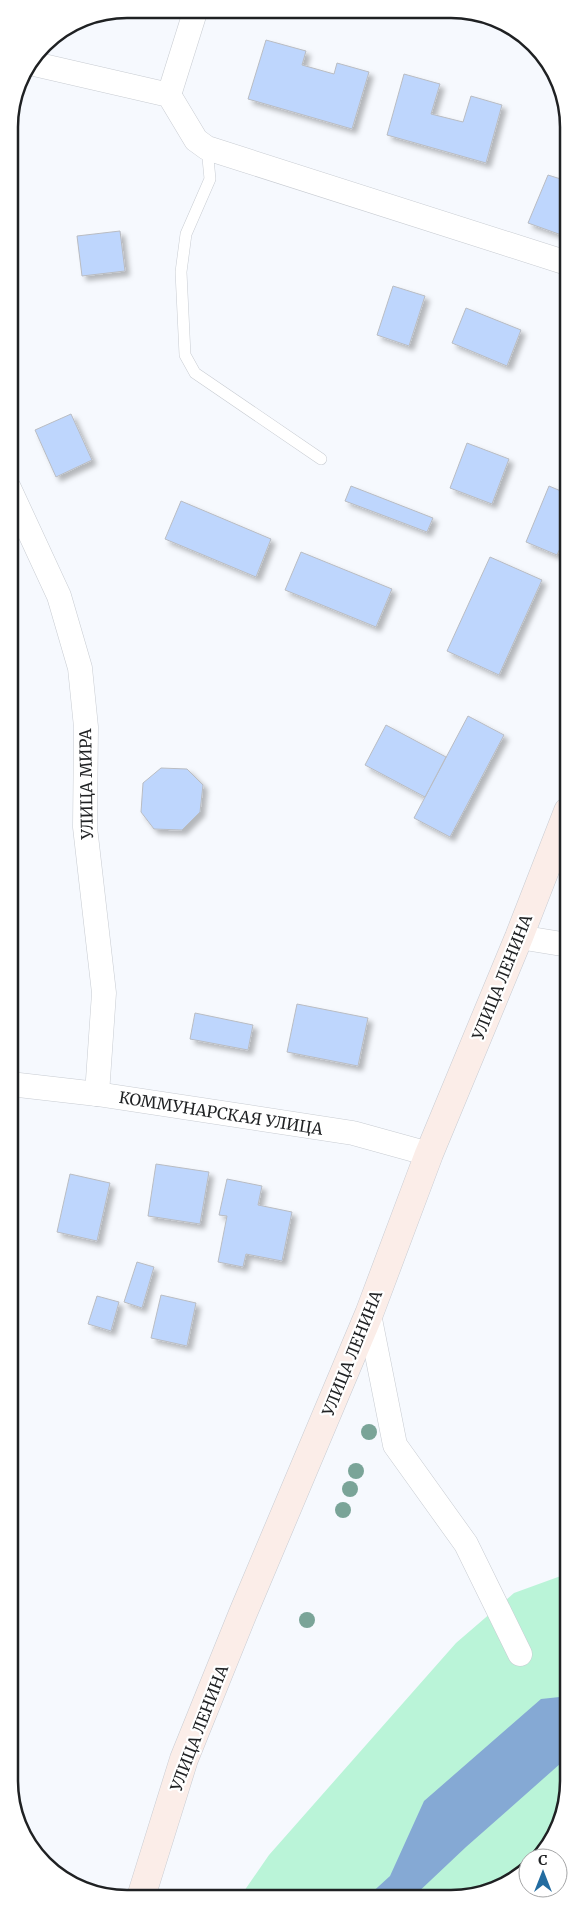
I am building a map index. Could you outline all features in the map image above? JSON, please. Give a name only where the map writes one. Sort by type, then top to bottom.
[{"type":"main road","name":"УЛИЦА ЛЕНИНА","points":[[142,1890],[184,1759],[243,1613],[369,1314],[429,1154],[519,937],[560,831]]},
{"type":"street","points":[[169,95],[193,18]]},
{"type":"street","points":[[37,64],[169,95],[196,140],[207,148],[560,261]]},
{"type":"street","name":"УЛИЦА МИРА","points":[[18,507],[59,596],[80,668],[86,727],[86,827],[104,994],[97,1094]]},
{"type":"street","points":[[519,937],[560,944]]},
{"type":"street","name":"КОММУНАРСКАЯ УЛИЦА","points":[[18,1085],[97,1094],[353,1133],[429,1154]]},
{"type":"street","points":[[369,1314],[395,1445],[466,1544],[520,1654]]},
{"type":"lane","points":[[207,148],[210,179],[186,234],[181,272],[185,355],[195,373],[321,459]]},
{"type":"green space","points":[[560,1576],[560,1796],[552,1823],[538,1848],[518,1848],[518,1868],[487,1885],[466,1890],[245,1890],[269,1855],[456,1643],[514,1593]]},
{"type":"water","points":[[560,1697],[560,1764],[420,1890],[375,1890],[390,1876],[424,1801],[541,1699]]},
{"type":"building","points":[[266,40],[306,51],[302,65],[334,74],[337,63],[369,72],[352,129],[248,99]]},
{"type":"building","points":[[404,74],[440,84],[431,114],[463,122],[471,96],[502,105],[486,163],[387,135]]},
{"type":"building","points":[[548,175],[560,179],[560,234],[528,223]]},
{"type":"building","points":[[120,231],[125,271],[82,276],[77,236]]},
{"type":"building","points":[[393,286],[425,296],[409,346],[377,335]]},
{"type":"building","points":[[466,308],[521,330],[507,366],[452,343]]},
{"type":"building","points":[[71,414],[92,460],[56,477],[35,430]]},
{"type":"building","points":[[467,443],[509,459],[492,504],[450,488]]},
{"type":"building","points":[[351,486],[433,518],[427,532],[345,501]]},
{"type":"building","points":[[549,486],[560,491],[560,548],[557,555],[526,542]]},
{"type":"building","points":[[181,501],[271,539],[256,577],[165,539]]},
{"type":"building","points":[[301,552],[392,589],[376,627],[285,590]]},
{"type":"building","points":[[490,557],[542,580],[499,675],[447,651]]},
{"type":"building","points":[[468,716],[504,735],[450,837],[414,818]]},
{"type":"building","points":[[386,725],[446,757],[425,797],[365,765]]},
{"type":"building","points":[[161,768],[187,769],[203,785],[200,812],[182,830],[154,829],[141,812],[143,783]]},
{"type":"building","points":[[297,1004],[368,1018],[358,1066],[287,1052]]},
{"type":"building","points":[[195,1013],[253,1025],[248,1050],[190,1039]]},
{"type":"building","points":[[156,1164],[209,1172],[200,1224],[148,1216]]},
{"type":"building","points":[[70,1174],[110,1183],[97,1241],[57,1232]]},
{"type":"building","points":[[227,1179],[262,1186],[258,1205],[292,1212],[282,1261],[246,1254],[243,1267],[218,1262],[227,1216],[219,1215]]},
{"type":"building","points":[[137,1262],[154,1267],[142,1308],[124,1302]]},
{"type":"building","points":[[161,1295],[196,1303],[187,1346],[151,1338]]},
{"type":"building","points":[[97,1296],[119,1302],[111,1331],[88,1324]]}]
